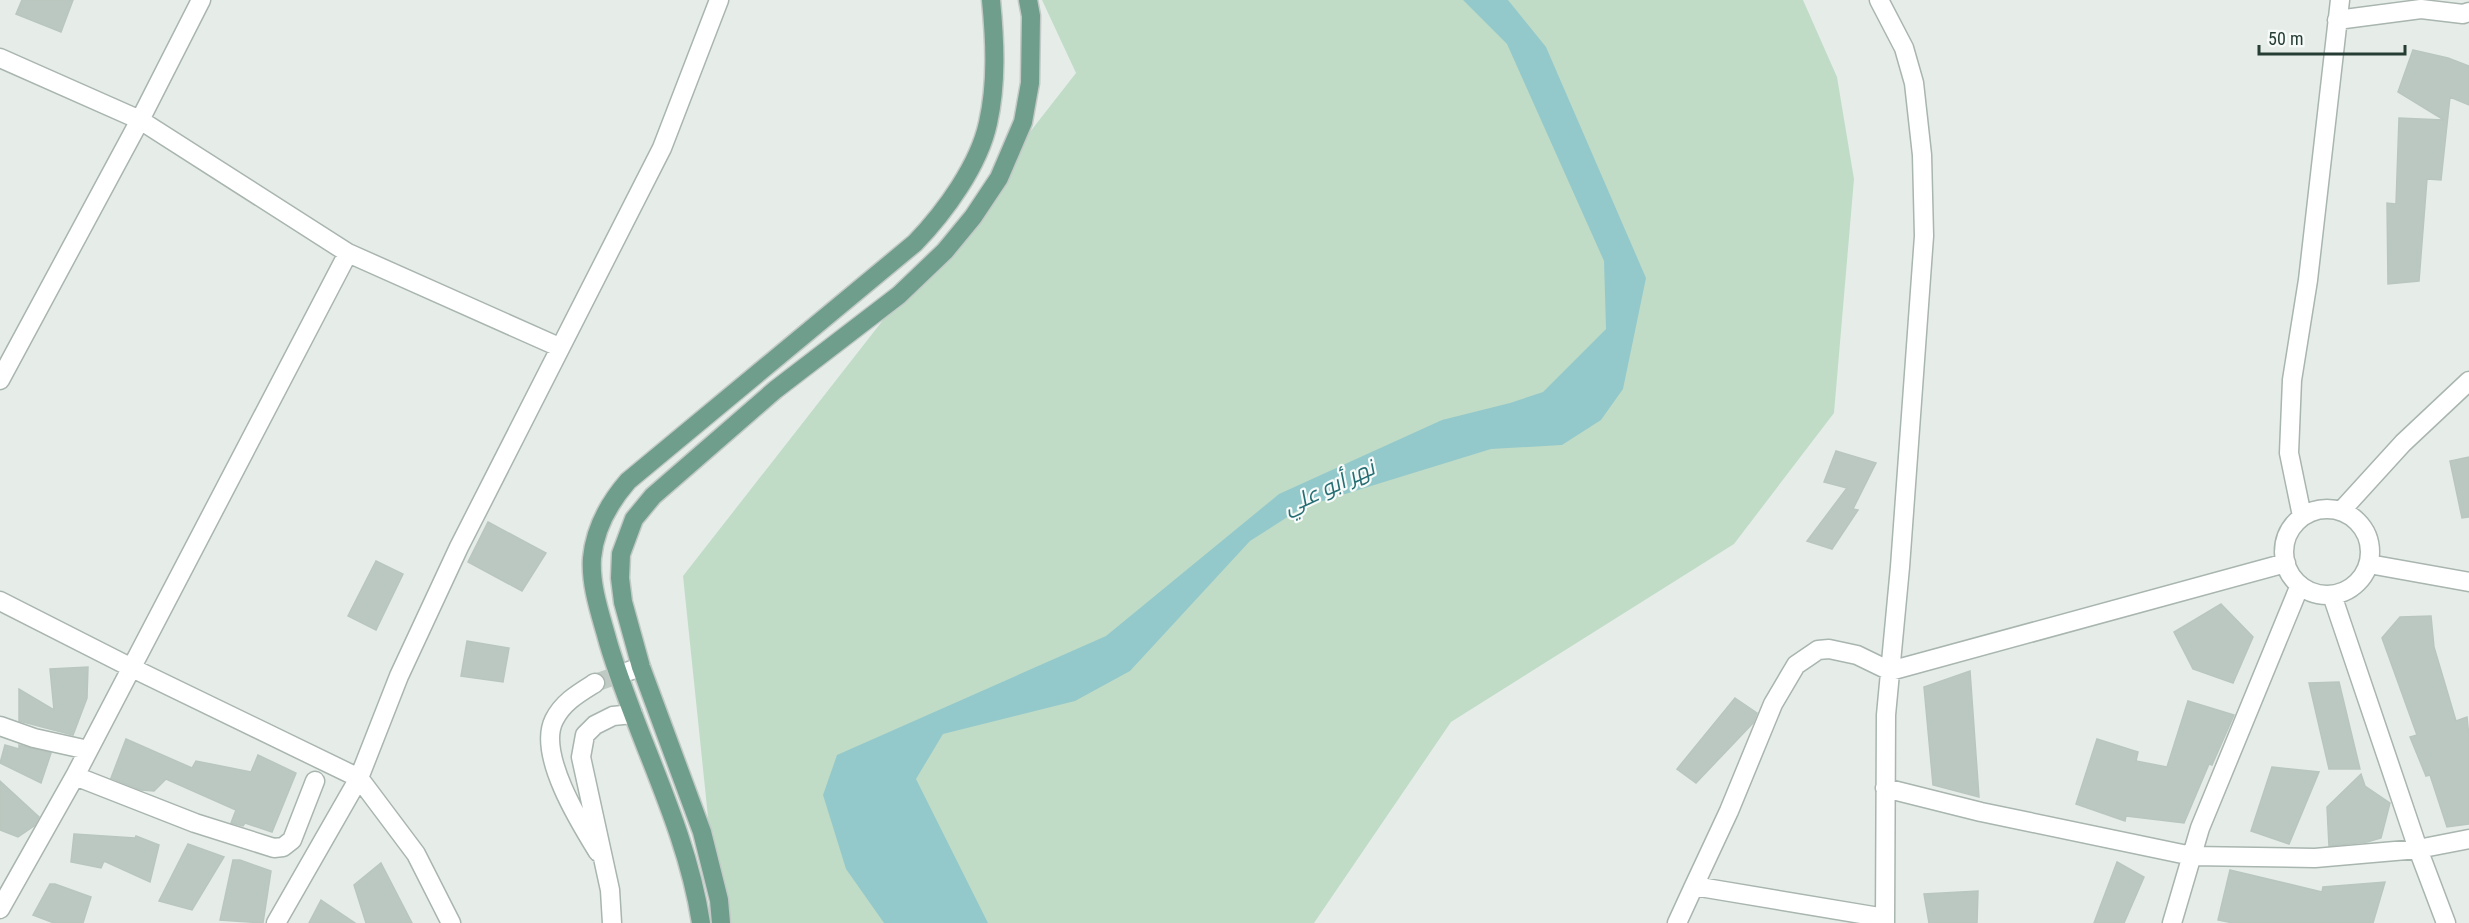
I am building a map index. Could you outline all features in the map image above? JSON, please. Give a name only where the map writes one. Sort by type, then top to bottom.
[{"type":"main road","points":[[701,923],[679,832],[618,674],[597,604],[592,559],[598,530],[611,501],[628,481],[915,243],[934,224],[973,163],[988,125],[994,82],[995,35],[991,0]]},
{"type":"main road","points":[[721,923],[719,900],[702,832],[635,669],[623,603],[620,578],[621,554],[634,519],[653,496],[775,390],[899,295],[945,251],[973,217],[999,178],[1023,123],[1030,83],[1031,16],[1028,0]]},
{"type":"street","points":[[0,380],[140,120],[201,0]]},
{"type":"street","points":[[276,923],[359,778],[399,676],[459,547],[662,148],[719,0]]},
{"type":"street","points":[[1694,886],[1885,920],[1886,715],[1900,567],[1924,236],[1922,155],[1914,83],[1904,48],[1879,0]]},
{"type":"street","points":[[2302,516],[2289,453],[2292,380],[2314,235],[2340,0]]},
{"type":"street","points":[[2337,20],[2421,9],[2469,12]]},
{"type":"street","points":[[0,58],[140,120],[348,252],[559,347]]},
{"type":"street","points":[[0,909],[75,776],[348,252]]},
{"type":"street","points":[[2341,511],[2403,443],[2469,381]]},
{"type":"street","points":[[2321,509],[2341,511],[2353,517],[2362,526],[2371,551],[2369,564],[2355,585],[2344,592],[2332,595],[2310,591],[2291,576],[2284,550],[2287,537],[2302,516],[2321,509]]},
{"type":"street","points":[[1677,923],[1729,811],[1773,704],[1796,665],[1818,650],[1828,649],[1857,656],[1890,671],[2286,563]]},
{"type":"street","points":[[2369,564],[2469,582]]},
{"type":"street","points":[[2172,923],[2214,794],[2279,642],[2300,585]]},
{"type":"street","points":[[2332,595],[2418,849],[2446,923]]},
{"type":"street","points":[[0,601],[359,778],[416,854],[451,923]]},
{"type":"street","points":[[595,683],[570,699],[555,718],[550,743],[555,764],[577,817],[605,864]]},
{"type":"street","points":[[612,923],[610,890],[581,757],[585,735],[595,725],[613,716],[633,714]]},
{"type":"street","points":[[0,726],[34,738],[88,750]]},
{"type":"street","points":[[75,776],[195,823],[274,848],[283,847],[292,840],[315,781]]},
{"type":"street","points":[[1885,788],[1981,812],[2192,856],[2315,858],[2418,849],[2469,839]]},
{"type":"green space","points":[[1042,0],[1803,0],[1837,77],[1854,179],[1834,413],[1734,544],[1451,722],[1314,923],[719,923],[683,576],[1076,73]]},
{"type":"water","name":"نهر أبو علي","points":[[1463,0],[1508,0],[1546,47],[1646,278],[1623,389],[1601,420],[1562,445],[1491,449],[1303,507],[1250,541],[1130,671],[1075,701],[943,734],[916,779],[988,923],[884,923],[846,869],[823,795],[837,755],[1106,636],[1279,494],[1442,420],[1543,392],[1606,329],[1604,261],[1507,44]]},
{"type":"building","points":[[22,0],[73,0],[61,32],[16,14]]},
{"type":"building","points":[[2413,50],[2448,58],[2469,66],[2469,105],[2450,97],[2441,180],[2427,179],[2419,281],[2388,284],[2387,203],[2396,204],[2399,118],[2444,120],[2398,92]]},
{"type":"building","points":[[1836,451],[1876,463],[1853,509],[1858,510],[1832,549],[1807,541],[1847,488],[1824,482]]},
{"type":"building","points":[[2469,457],[2469,517],[2462,518],[2450,461]]},
{"type":"building","points":[[488,522],[546,553],[522,591],[468,562]]},
{"type":"building","points":[[376,561],[403,574],[376,630],[348,616]]},
{"type":"building","points":[[2221,604],[2253,637],[2233,683],[2193,669],[2174,632]]},
{"type":"building","points":[[2431,616],[2434,647],[2456,721],[2467,717],[2469,737],[2469,824],[2447,827],[2430,775],[2426,776],[2410,737],[2417,735],[2382,638],[2400,617]]},
{"type":"building","points":[[467,641],[509,648],[503,682],[461,676]]},
{"type":"building","points":[[88,667],[87,698],[73,735],[19,721],[19,689],[54,710],[50,669]]},
{"type":"building","points":[[1970,671],[1979,797],[1933,785],[1924,687]]},
{"type":"building","points":[[2339,682],[2360,769],[2329,769],[2309,683]]},
{"type":"building","points":[[1735,698],[1757,713],[1753,723],[1696,783],[1677,769]]},
{"type":"building","points":[[2188,701],[2234,715],[2212,765],[2209,764],[2184,823],[2126,816],[2125,821],[2076,804],[2097,739],[2138,752],[2136,761],[2167,767]]},
{"type":"building","points":[[126,739],[192,768],[196,761],[251,772],[258,755],[296,773],[272,832],[245,823],[243,826],[231,823],[236,810],[166,779],[154,791],[141,790],[111,778]]},
{"type":"building","points":[[5,745],[19,749],[19,745],[51,753],[41,783],[0,763]]},
{"type":"building","points":[[2272,767],[2319,772],[2289,844],[2251,831]]},
{"type":"building","points":[[2361,774],[2365,786],[2390,803],[2381,838],[2367,842],[2329,846],[2327,807]]},
{"type":"building","points":[[0,781],[39,817],[34,826],[18,837],[0,830]]},
{"type":"building","points":[[74,834],[135,838],[136,836],[159,845],[150,882],[104,861],[101,868],[71,862]]},
{"type":"building","points":[[188,844],[224,857],[192,910],[159,901]]},
{"type":"building","points":[[233,860],[240,860],[271,871],[263,923],[220,920]]},
{"type":"building","points":[[2117,862],[2144,877],[2124,923],[2094,923]]},
{"type":"building","points":[[381,863],[412,923],[366,923],[354,885]]},
{"type":"building","points":[[2230,870],[2322,892],[2323,887],[2385,882],[2373,923],[2233,923],[2218,920]]},
{"type":"building","points":[[50,884],[91,897],[83,923],[54,923],[33,915]]},
{"type":"building","points":[[1978,891],[1977,923],[1929,923],[1924,894]]},
{"type":"building","points":[[321,900],[355,923],[309,923]]},
{"type":"tunnel","points":[[595,683],[629,671]]}]
